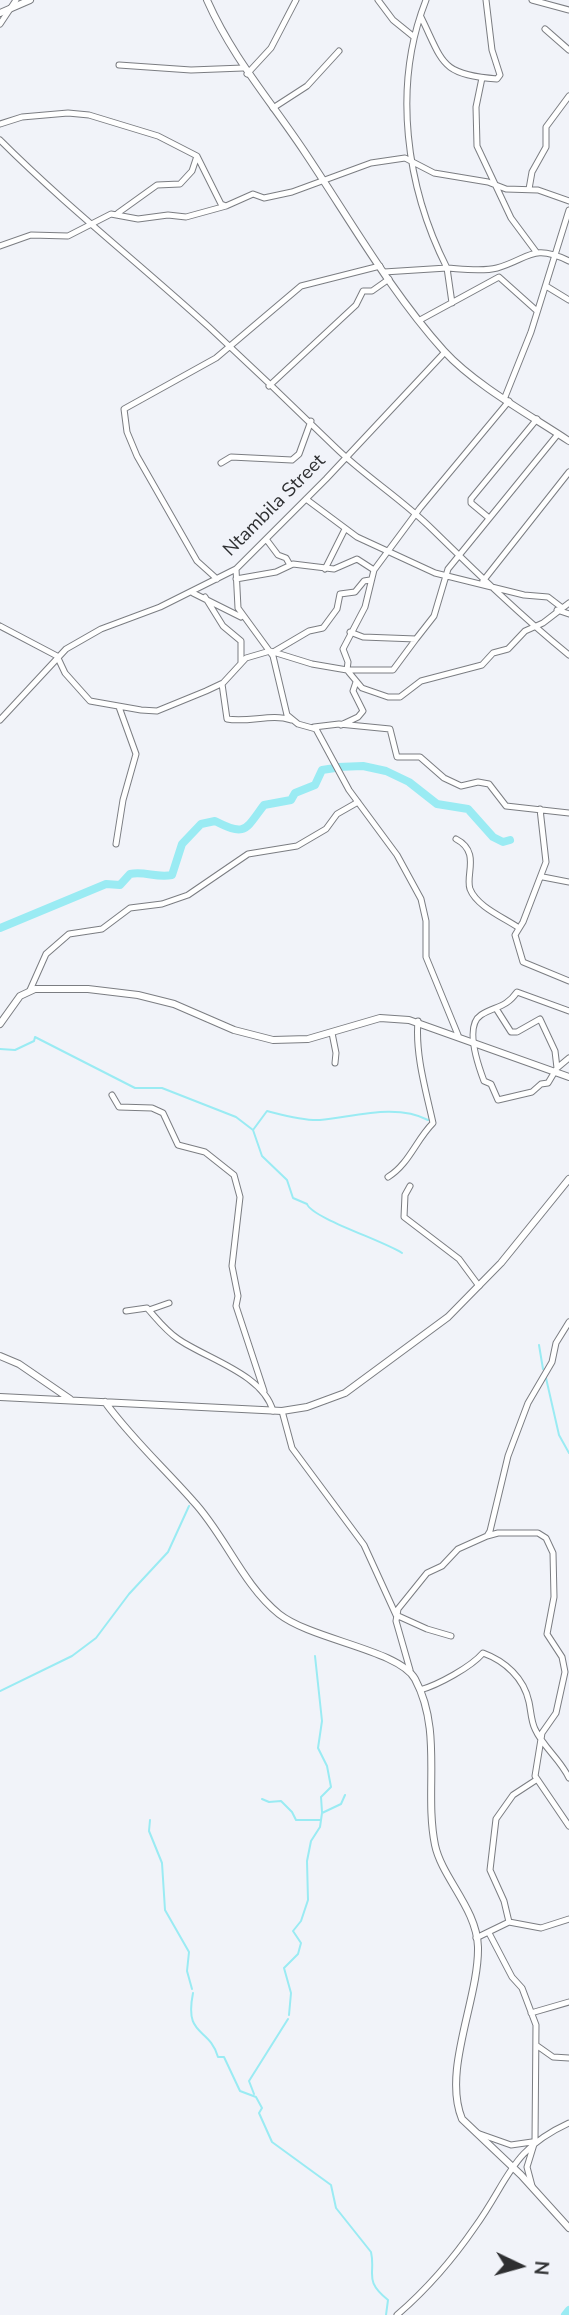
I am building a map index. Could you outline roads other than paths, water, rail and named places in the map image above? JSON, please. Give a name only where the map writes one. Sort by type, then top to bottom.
[{"type":"street","points":[[0,24],[16,0]]},
{"type":"street","points":[[0,13],[30,0]]},
{"type":"street","points":[[207,0],[245,71],[389,279],[445,352],[569,441]]},
{"type":"street","points":[[119,65],[245,71],[271,48],[296,0]]},
{"type":"street","points":[[378,0],[393,20],[414,37]]},
{"type":"street","points":[[426,0],[408,59],[410,158],[414,183],[435,248],[447,268],[452,303]]},
{"type":"street","points":[[421,17],[440,61],[469,76],[498,79],[500,75],[492,50],[486,0]]},
{"type":"street","points":[[533,0],[569,10]]},
{"type":"street","points":[[545,29],[569,50]]},
{"type":"street","points":[[273,108],[322,73],[339,51]]},
{"type":"street","points":[[482,78],[476,107],[477,146],[511,218],[537,253]]},
{"type":"street","points":[[529,189],[532,172],[546,147],[546,127],[569,96]]},
{"type":"street","points":[[0,124],[34,115],[68,113],[89,115],[158,136],[197,156],[221,204],[226,206]]},
{"type":"street","points":[[0,140],[269,386],[311,421],[347,457],[432,529],[533,628],[569,655]]},
{"type":"street","points":[[0,246],[32,234],[68,236],[92,222],[118,213],[157,185],[180,184],[191,171],[197,156]]},
{"type":"street","points":[[118,213],[131,219],[168,215],[181,217],[226,206],[253,194],[264,198],[300,190],[371,163],[410,158],[433,173],[496,184],[506,189],[529,189],[569,201]]},
{"type":"street","points":[[569,211],[557,256],[507,399],[414,516],[390,553],[374,570],[365,607],[343,649],[348,662],[347,670],[355,682],[379,695],[400,697],[425,679],[466,667],[477,668],[496,652],[508,649],[569,603]]},
{"type":"street","points":[[217,579],[197,561],[137,456],[127,432],[124,409],[198,368],[229,347],[301,286],[382,269],[495,269],[537,253],[569,261]]},
{"type":"street","points":[[495,269],[499,277],[537,311]]},
{"type":"street","points":[[420,320],[499,277]]},
{"type":"street","points":[[269,386],[356,305],[363,291],[372,291],[389,279]]},
{"type":"street","points":[[545,286],[564,294],[569,300]]},
{"type":"street","name":"Ntambila Street","points":[[0,720],[57,656],[101,629],[192,593],[236,569],[347,457],[445,352]]},
{"type":"street","points":[[489,517],[471,503],[471,499],[537,419]]},
{"type":"street","points":[[221,463],[231,457],[292,460],[299,454],[311,421]]},
{"type":"street","points":[[236,569],[237,608],[243,619],[273,651],[312,664],[347,670],[393,670],[434,617],[446,576],[489,517],[558,434]]},
{"type":"street","points":[[485,582],[569,472]]},
{"type":"street","points":[[306,499],[345,529],[390,553],[446,576],[485,582],[524,596],[548,597],[569,614]]},
{"type":"street","points":[[325,569],[345,529]]},
{"type":"street","points":[[266,539],[290,565]]},
{"type":"street","points":[[236,579],[276,572],[290,565],[304,564],[337,569],[357,559],[374,570]]},
{"type":"street","points":[[0,626],[57,656],[65,673],[85,698],[119,707],[158,711],[222,684],[250,656],[273,651],[309,631],[323,628],[337,609],[340,594],[355,592],[364,581],[370,580]]},
{"type":"street","points":[[192,593],[205,597],[243,619]]},
{"type":"street","points":[[205,597],[223,626],[241,642],[241,663]]},
{"type":"street","points":[[350,632],[363,637],[416,639]]},
{"type":"street","points":[[273,651],[283,706],[292,721]]},
{"type":"street","points":[[341,725],[358,717],[363,711],[353,691],[355,682]]},
{"type":"street","points":[[222,684],[227,719],[266,720],[277,716],[313,727],[341,725],[390,729],[397,757],[419,757],[444,778],[461,786],[485,782],[494,787],[506,806],[569,813]]},
{"type":"street","points":[[116,844],[123,800],[136,754],[119,707]]},
{"type":"street","points":[[313,727],[358,802],[397,855],[424,905],[426,957],[458,1035]]},
{"type":"street","points":[[0,1024],[15,1002],[30,990],[46,954],[69,934],[102,929],[130,908],[179,899],[248,854],[297,846],[326,829],[337,814],[358,802]]},
{"type":"street","points":[[540,808],[547,858],[543,877],[515,935],[523,962],[569,981]]},
{"type":"street","points":[[456,839],[463,844],[472,862],[469,881],[472,893],[498,916],[519,928]]},
{"type":"street","points":[[543,877],[569,882]]},
{"type":"street","points":[[30,990],[88,989],[138,995],[174,1004],[253,1036],[273,1040],[298,1040],[380,1018],[418,1021],[569,1077]]},
{"type":"street","points":[[569,1011],[544,1004],[521,991],[498,1010],[480,1015],[473,1025],[471,1040],[484,1081],[491,1084],[498,1100],[531,1092],[541,1084],[548,1083],[555,1070],[569,1058]]},
{"type":"street","points":[[498,1010],[512,1032],[517,1032],[540,1019],[555,1051],[555,1070]]},
{"type":"street","points":[[388,1177],[410,1156],[420,1136],[433,1123],[426,1099],[417,1034],[418,1021]]},
{"type":"street","points":[[332,1033],[335,1063]]},
{"type":"street","points":[[112,1095],[119,1107],[152,1108],[163,1113],[178,1145],[205,1152],[234,1175],[240,1197],[232,1266],[238,1296],[236,1306],[273,1411]]},
{"type":"street","points":[[0,1397],[273,1411],[307,1407],[350,1390],[448,1317],[479,1286],[569,1179]]},
{"type":"street","points":[[410,1186],[405,1195],[404,1217],[459,1259],[479,1286]]},
{"type":"street","points":[[126,1311],[141,1308],[149,1310],[169,1303]]},
{"type":"street","points":[[149,1310],[159,1325],[175,1337],[213,1357],[264,1391]]},
{"type":"street","points":[[487,1536],[509,1456],[528,1403],[552,1362],[556,1343],[569,1322]]},
{"type":"street","points":[[0,1356],[19,1364],[72,1400]]},
{"type":"street","points":[[105,1402],[119,1422],[194,1501],[247,1578],[278,1613],[340,1643],[389,1657],[410,1670]]},
{"type":"street","points":[[282,1411],[292,1448],[308,1465],[364,1545],[396,1615],[410,1670],[420,1690],[433,1749],[435,1843],[458,1889],[477,1938],[478,1953],[457,2093],[462,2119],[512,2166],[569,2228]]},
{"type":"street","points":[[396,1615],[427,1573],[442,1566],[458,1549],[498,1533],[538,1533],[547,1538],[551,1547],[554,1597],[547,1634],[562,1657],[565,1672],[555,1713],[548,1721],[542,1740],[536,1780],[569,1826]]},
{"type":"street","points":[[396,1615],[426,1629],[450,1636]]},
{"type":"street","points":[[420,1690],[446,1679],[464,1665],[476,1662],[483,1653],[490,1656],[517,1674],[529,1701],[535,1730],[564,1766],[569,1778]]},
{"type":"street","points":[[509,1922],[504,1901],[489,1870],[496,1819],[513,1795],[536,1780]]},
{"type":"street","points":[[477,1938],[509,1922],[541,1928],[569,1919]]},
{"type":"street","points":[[489,1933],[512,1978],[522,1988],[536,2025],[535,2141],[527,2167],[535,2193]]},
{"type":"street","points":[[531,2013],[569,2001]]},
{"type":"street","points":[[536,2045],[553,2057],[569,2058]]},
{"type":"street","points":[[477,2133],[516,2146],[535,2141],[569,2123]]},
{"type":"street","points":[[397,2315],[417,2298],[477,2226],[512,2166],[535,2141]]},
{"type":"waterway","points":[[338,767],[363,766],[386,771],[409,782],[437,804],[468,809],[493,837],[503,842],[510,840]]},
{"type":"waterway","points":[[0,928],[106,884],[120,885],[130,874],[172,875],[182,844],[201,824],[215,821],[233,829],[244,828],[264,805],[291,800],[295,793],[315,785],[322,770],[335,768]]},
{"type":"waterway","points":[[0,1049],[15,1050],[34,1041],[35,1037],[135,1088],[162,1088],[236,1117],[253,1130],[262,1156],[287,1180],[293,1198],[307,1204],[321,1216],[402,1253]]},
{"type":"waterway","points":[[253,1130],[267,1111],[313,1120],[374,1112],[402,1112],[428,1120]]},
{"type":"waterway","points":[[539,1345],[543,1369]]},
{"type":"waterway","points":[[546,1378],[559,1435],[569,1453]]},
{"type":"waterway","points":[[0,1691],[72,1656],[96,1638],[129,1594],[168,1552],[189,1506]]},
{"type":"waterway","points":[[315,1656],[322,1721],[318,1748],[327,1766],[331,1787],[321,1797],[322,1812]]},
{"type":"waterway","points":[[289,2015],[291,1993],[284,1968],[298,1954],[301,1943],[293,1931],[301,1921],[308,1900],[307,1861],[311,1841],[320,1827],[322,1813],[341,1804],[345,1795]]},
{"type":"waterway","points":[[262,1799],[269,1802],[281,1801],[296,1820],[320,1820]]},
{"type":"waterway","points":[[150,1820],[149,1831],[162,1863],[165,1910],[189,1952],[187,1971],[192,1989]]},
{"type":"waterway","points":[[193,1993],[191,2007],[195,2025],[209,2040],[218,2057],[224,2057],[240,2091],[256,2097],[262,2108],[259,2113],[272,2142],[331,2185],[336,2208],[371,2252],[373,2282],[388,2300],[386,2315]]},
{"type":"waterway","points":[[254,2094],[249,2081],[288,2019]]},
{"type":"waterway","points":[[565,2315],[569,2310]]}]
